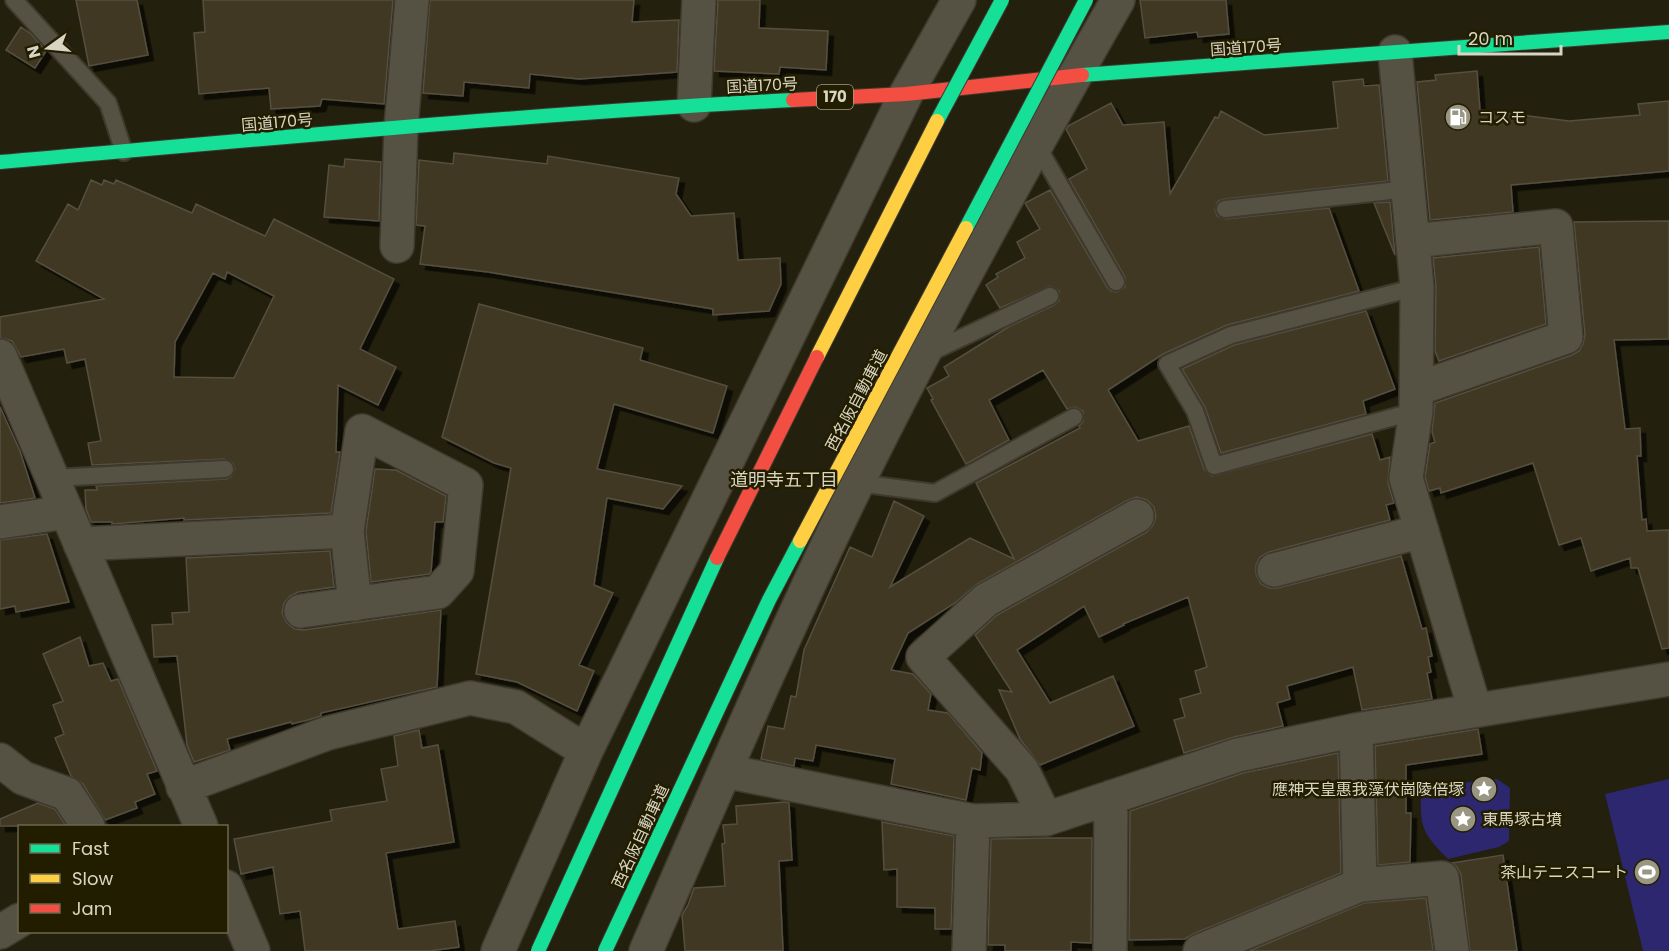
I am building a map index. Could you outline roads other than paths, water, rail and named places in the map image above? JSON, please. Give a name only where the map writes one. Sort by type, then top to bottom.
[{"type":"highway","points":[[538,951],[706,579],[917,158],[1002,0]]},
{"type":"highway","name":"西名阪自動車道","points":[[605,951],[769,600],[1086,0]]},
{"type":"highway","name":"国道170号","points":[[0,162],[401,127],[694,105],[906,93],[1074,76],[1669,32]]},
{"type":"street","points":[[398,246],[401,127],[412,0]]},
{"type":"street","points":[[694,105],[699,0]]},
{"type":"street","points":[[498,951],[586,751],[906,93],[958,0]]},
{"type":"street","points":[[646,951],[795,616],[858,483],[1035,144],[1118,0]]},
{"type":"street","points":[[1395,52],[1417,287],[1417,400],[1406,478],[1475,710]]},
{"type":"street","points":[[1413,242],[1556,226],[1566,337],[1417,400]]},
{"type":"street","points":[[0,356],[80,544],[188,813],[328,733],[470,698],[516,707],[586,751]]},
{"type":"street","points":[[301,611],[355,604],[438,592],[458,571],[466,485],[362,431],[347,531],[355,604]]},
{"type":"street","points":[[0,522],[66,512]]},
{"type":"street","points":[[1046,819],[1022,770],[923,657],[986,600],[1137,516]]},
{"type":"street","points":[[80,544],[347,531]]},
{"type":"street","points":[[1274,570],[1422,531]]},
{"type":"street","points":[[726,771],[973,821],[1046,819],[1238,755],[1356,730],[1669,679]]},
{"type":"street","points":[[1356,730],[1360,885]]},
{"type":"street","points":[[0,760],[23,778],[67,794],[87,825]]},
{"type":"street","points":[[1110,951],[1111,797]]},
{"type":"street","points":[[969,951],[973,821]]},
{"type":"street","points":[[1200,951],[1360,885],[1442,878],[1452,951]]},
{"type":"street","points":[[228,892],[253,951]]},
{"type":"street","points":[[0,932],[18,921]]},
{"type":"lane","points":[[14,0],[108,103],[124,152]]},
{"type":"lane","points":[[1035,144],[1116,282]]},
{"type":"lane","points":[[1225,209],[1408,189]]},
{"type":"lane","points":[[1417,287],[1232,335],[1167,364],[1195,411],[1214,466],[1417,400]]},
{"type":"lane","points":[[923,356],[1050,296]]},
{"type":"lane","points":[[858,483],[935,493],[1074,417]]},
{"type":"lane","points":[[52,478],[225,469]]},
{"type":"place","name":"コスモ","points":[[1458,117]]},
{"type":"place","name":"應神天皇惠我藻伏崗陵倍塚","points":[[1484,789]]},
{"type":"place","name":"東馬塚古墳","points":[[1463,819]]},
{"type":"place","name":"茶山テニスコート","points":[[1647,872]]},
{"type":"district","name":"道明寺五丁目","points":[[784,480]]}]
